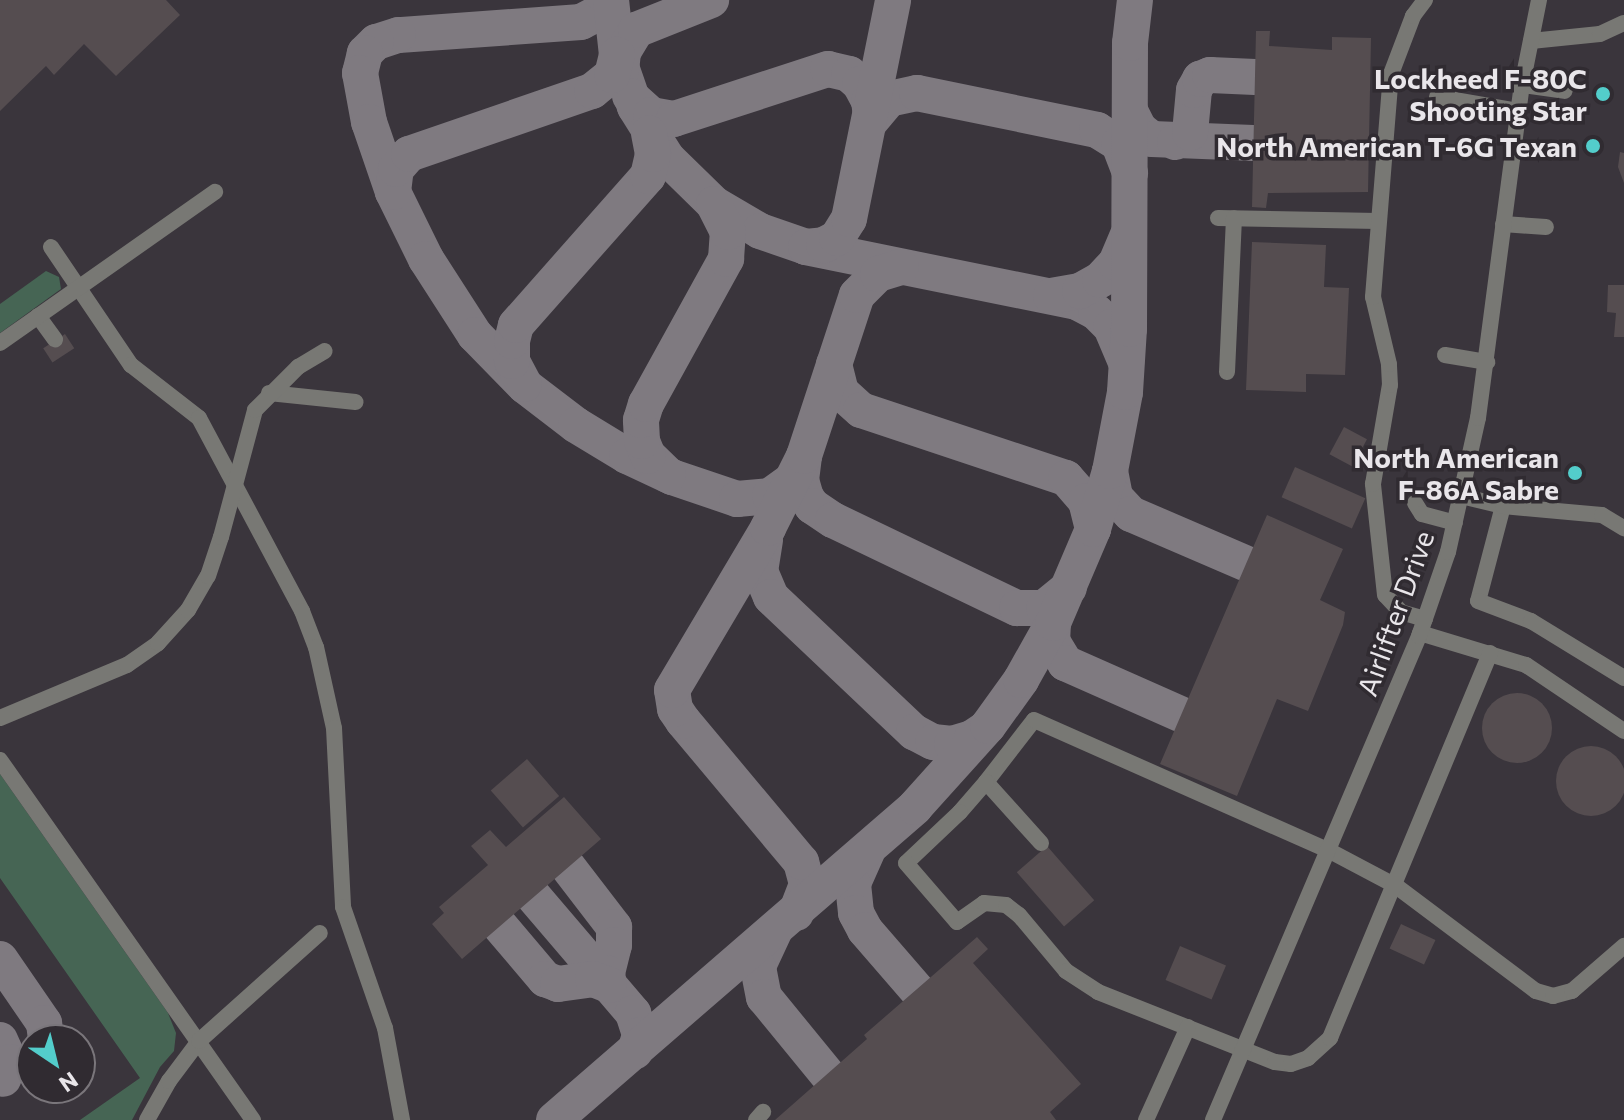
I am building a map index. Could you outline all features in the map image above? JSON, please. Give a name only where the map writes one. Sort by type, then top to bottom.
[{"type":"street","points":[[1425,0],[1413,16],[1391,74],[1378,221],[1373,297],[1389,364],[1390,385],[1373,484],[1385,595],[1392,606],[1422,626],[1526,665],[1624,731]]},
{"type":"street","name":"Airlifter Drive","points":[[1213,1120],[1422,626],[1455,523],[1487,362],[1518,111],[1539,0]]},
{"type":"street","points":[[1531,41],[1600,34],[1624,23]]},
{"type":"street","points":[[1522,85],[1565,91]]},
{"type":"street","points":[[1437,97],[1518,111]]},
{"type":"street","points":[[0,343],[215,192]]},
{"type":"street","points":[[1227,372],[1226,218],[1378,221]]},
{"type":"street","points":[[1503,224],[1546,227]]},
{"type":"street","points":[[51,247],[140,374],[173,394],[199,418],[289,581],[319,661],[337,761],[337,826],[343,907],[385,1028],[402,1120]]},
{"type":"street","points":[[38,316],[55,339]]},
{"type":"street","points":[[0,718],[127,665],[158,643],[188,610],[208,576],[255,410],[298,367],[325,351]]},
{"type":"street","points":[[1445,355],[1487,362]]},
{"type":"street","points":[[269,393],[356,402]]},
{"type":"street","points":[[1461,496],[1503,506],[1602,515],[1624,528]]},
{"type":"street","points":[[1415,503],[1422,514],[1455,523]]},
{"type":"street","points":[[1503,506],[1478,601],[1531,621],[1624,678]]},
{"type":"street","points":[[1490,653],[1396,886],[1330,1038],[1320,1049],[1291,1064],[1275,1062],[1080,984],[1006,905],[984,903],[957,922],[906,863],[986,782],[1034,720],[1328,850],[1396,886],[1536,991],[1553,996],[1572,991],[1624,946]]},
{"type":"street","points":[[0,760],[253,1120]]},
{"type":"street","points":[[986,782],[1041,843]]},
{"type":"street","points":[[147,1120],[169,1081],[199,1041],[320,933]]},
{"type":"street","points":[[1146,1120],[1188,1027]]},
{"type":"green space","points":[[46,271],[59,277],[61,289],[0,333],[0,304]]},
{"type":"green space","points":[[0,774],[168,1013],[176,1033],[174,1051],[160,1067],[132,1120],[80,1120],[140,1078],[0,878]]},
{"type":"building","points":[[0,0],[166,0],[180,15],[116,76],[84,44],[54,75],[46,66],[0,111]]},
{"type":"building","points":[[1256,31],[1270,31],[1269,46],[1332,50],[1332,37],[1371,38],[1368,192],[1268,193],[1266,208],[1252,207]]},
{"type":"building","points":[[1620,152],[1624,153],[1624,183],[1618,167]]},
{"type":"building","points":[[1252,242],[1326,245],[1324,287],[1349,288],[1345,375],[1306,374],[1306,392],[1246,390]]},
{"type":"building","points":[[1608,285],[1624,285],[1624,337],[1614,337],[1616,313],[1607,312]]},
{"type":"building","points":[[65,334],[74,348],[52,362],[43,348]]},
{"type":"building","points":[[1344,427],[1367,439],[1352,467],[1329,454]]},
{"type":"building","points":[[1295,467],[1365,498],[1352,528],[1282,497]]},
{"type":"building","points":[[1267,515],[1343,549],[1320,600],[1345,612],[1343,625],[1308,711],[1277,699],[1237,796],[1160,764]]},
{"type":"building","points":[[1517,693],[1542,703],[1552,728],[1542,753],[1517,763],[1492,753],[1482,728],[1492,703]]},
{"type":"building","points":[[1591,746],[1616,756],[1626,781],[1616,806],[1591,816],[1566,806],[1556,781],[1566,756]]},
{"type":"building","points":[[527,759],[559,796],[523,827],[491,790]]},
{"type":"building","points":[[564,797],[601,839],[462,959],[432,924],[444,913],[439,907],[488,865],[471,846],[490,830],[506,847]]},
{"type":"building","points":[[1047,846],[1094,900],[1064,927],[1017,872]]},
{"type":"building","points":[[1401,924],[1435,940],[1424,965],[1390,948]]},
{"type":"building","points":[[977,937],[988,949],[973,963],[1081,1084],[1050,1112],[1056,1120],[775,1120],[867,1039],[864,1035]]},
{"type":"building","points":[[1180,946],[1226,966],[1212,1000],[1166,980]]},
{"type":"taxiway","points":[[608,0],[598,13],[581,22],[398,35],[376,42],[365,53],[360,73],[369,122],[393,192],[426,259],[475,335],[525,386],[576,425],[627,456],[672,477],[737,499],[770,496],[791,481]]},
{"type":"taxiway","points":[[611,0],[617,55],[635,107],[667,158],[714,204],[760,231],[806,247],[1077,302],[1096,312],[1111,327],[1126,363]]},
{"type":"taxiway","points":[[621,71],[623,52],[636,30],[711,0]]},
{"type":"taxiway","points":[[806,247],[824,245],[837,238],[849,219],[893,0]]},
{"type":"taxiway","points":[[554,1120],[915,807],[988,726],[1021,680],[1053,623],[1093,529],[1110,471],[1125,392],[1129,329],[1130,43],[1135,0]]},
{"type":"taxiway","points":[[393,192],[396,169],[409,154],[592,91],[612,75],[617,55]]},
{"type":"taxiway","points":[[630,96],[651,115],[674,119],[828,69],[849,74],[860,84],[869,101],[871,115]]},
{"type":"taxiway","points":[[1175,142],[1190,133],[1194,90],[1200,79],[1210,75],[1255,77]]},
{"type":"taxiway","points":[[869,123],[889,99],[917,93],[1097,130],[1119,144],[1130,173]]},
{"type":"taxiway","points":[[1130,111],[1139,129],[1152,139],[1253,143]]},
{"type":"taxiway","points":[[524,384],[512,361],[516,325],[648,176],[653,154],[649,133]]},
{"type":"taxiway","points":[[668,475],[648,456],[642,441],[641,420],[646,404],[726,259],[728,232],[714,204]]},
{"type":"taxiway","points":[[1051,296],[1080,291],[1100,280],[1116,263],[1128,235]]},
{"type":"taxiway","points":[[796,913],[807,884],[801,862],[683,721],[675,709],[672,690],[768,528],[804,456],[857,295],[878,274],[901,267]]},
{"type":"taxiway","points":[[834,364],[841,392],[861,410],[1066,478],[1086,501],[1093,529]]},
{"type":"taxiway","points":[[804,456],[801,480],[806,497],[812,506],[833,520],[1017,608],[1044,608],[1069,588]]},
{"type":"taxiway","points":[[1110,471],[1115,497],[1131,514],[1245,563]]},
{"type":"taxiway","points":[[765,540],[760,571],[771,597],[914,732],[933,742],[952,744],[972,738],[984,730]]},
{"type":"taxiway","points":[[1053,623],[1052,641],[1065,663],[1180,714]]},
{"type":"taxiway","points":[[867,852],[853,884],[856,913],[865,930],[917,990]]},
{"type":"taxiway","points":[[568,867],[614,927],[614,945],[607,973],[609,985]]},
{"type":"taxiway","points":[[534,897],[633,1013],[640,1035],[635,1051]]},
{"type":"taxiway","points":[[500,926],[545,979],[558,984],[593,979],[609,985]]},
{"type":"taxiway","points":[[774,932],[758,967],[764,997],[827,1074]]},
{"type":"taxiway","points":[[0,959],[44,1024]]},
{"type":"taxiway","points":[[0,1040],[10,1062],[3,1079]]},
{"type":"place","name":"Lockheed F-80C Shooting Star","points":[[1603,94]]},
{"type":"place","name":"North American T-6G Texan","points":[[1593,146]]},
{"type":"place","name":"North American F-86A Sabre","points":[[1575,473]]}]
